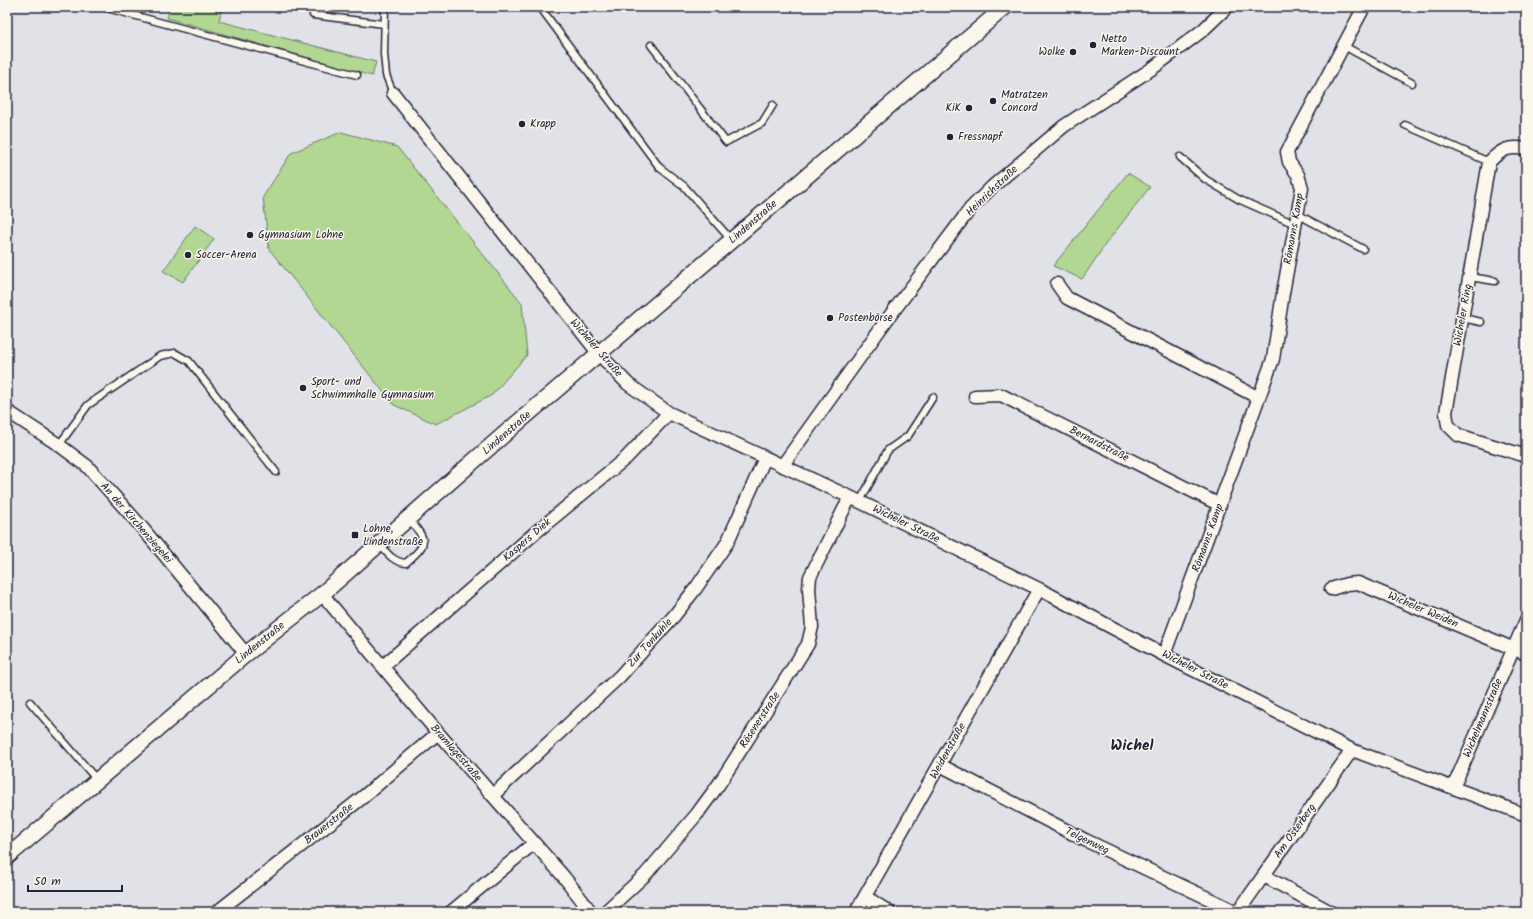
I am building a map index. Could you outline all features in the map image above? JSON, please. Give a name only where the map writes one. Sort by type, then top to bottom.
[{"type":"street","name":"Lindenstraße","points":[[7,857],[246,654],[322,594],[599,354],[1005,7]]},
{"type":"street","name":"Heinrichstraße","points":[[782,466],[883,325],[970,209],[993,186],[1064,126],[1153,68],[1203,30],[1227,7]]},
{"type":"street","name":"Römanns Kamp","points":[[1164,655],[1273,359],[1302,188],[1298,175],[1289,162],[1287,152],[1364,7]]},
{"type":"street","name":"Wicheler Straße","points":[[393,93],[599,354],[628,384],[669,413],[855,499],[1039,589],[1164,655],[1352,750],[1526,815]]},
{"type":"street","points":[[1489,162],[1500,151],[1515,147],[1526,149]]},
{"type":"street","name":"Wicheler Ring","points":[[1489,162],[1446,413],[1448,425],[1458,435],[1526,456]]},
{"type":"street","points":[[1057,284],[1067,298],[1259,398]]},
{"type":"street","name":"Bernardstraße","points":[[975,396],[1001,395],[1220,505]]},
{"type":"street","name":"An der Kirchenziegelei","points":[[7,411],[59,445],[87,466],[139,524],[246,654]]},
{"type":"street","name":"Kaspers Diek","points":[[383,666],[536,532],[626,458],[669,413]]},
{"type":"street","name":"Zur Tonkuhle","points":[[493,795],[620,676],[674,616],[728,543],[765,458]]},
{"type":"street","name":"Rösenerstraße","points":[[605,912],[645,875],[697,814],[719,784],[808,644],[812,627],[809,589],[810,577],[855,499]]},
{"type":"street","name":"Wicheler Weiden","points":[[1331,589],[1347,584],[1358,583],[1513,649]]},
{"type":"street","name":"Weidenstraße","points":[[856,912],[1039,589]]},
{"type":"street","name":"Bramlagestraße","points":[[322,594],[438,733],[564,877],[591,912]]},
{"type":"street","name":"Wichelmannstraße","points":[[1452,788],[1526,620]]},
{"type":"street","points":[[1513,649],[1526,654]]},
{"type":"street","name":"Brauerstraße","points":[[217,912],[362,797],[438,733]]},
{"type":"street","name":"Am Osterberg","points":[[1238,912],[1352,750]]},
{"type":"street","name":"Telgenweg","points":[[940,765],[1085,840],[1238,912]]},
{"type":"street","points":[[451,912],[534,843]]},
{"type":"street","points":[[1264,876],[1331,912]]},
{"type":"street","points":[[866,896],[889,912]]},
{"type":"lane","points":[[103,7],[356,75]]},
{"type":"lane","points":[[384,7],[384,54],[386,75],[393,93]]},
{"type":"lane","points":[[540,7],[660,168],[684,186],[732,240]]},
{"type":"lane","points":[[313,15],[384,24]]},
{"type":"lane","points":[[651,45],[726,142],[762,123],[773,105]]},
{"type":"lane","points":[[1344,46],[1412,83]]},
{"type":"lane","points":[[1405,126],[1489,162]]},
{"type":"lane","points":[[1180,157],[1205,179],[1232,195],[1296,219],[1363,249]]},
{"type":"lane","points":[[1470,277],[1495,281]]},
{"type":"lane","points":[[1463,318],[1481,322]]},
{"type":"lane","points":[[59,445],[88,405],[160,356],[175,353],[189,361],[276,472]]},
{"type":"lane","points":[[855,499],[888,450],[908,436],[933,397]]},
{"type":"lane","points":[[378,544],[393,559],[398,562],[406,563],[422,548],[423,542],[421,533],[409,519]]},
{"type":"lane","points":[[30,702],[98,781]]},
{"type":"green space","points":[[170,7],[222,7],[219,21],[376,62],[372,76],[167,18]]},
{"type":"green space","points":[[341,132],[397,147],[522,303],[527,355],[492,395],[436,424],[394,405],[269,249],[263,197],[291,153]]},
{"type":"green space","points":[[1128,173],[1150,187],[1107,242],[1082,279],[1053,266]]},
{"type":"green space","name":"Soccer-Arena","points":[[195,226],[214,239],[183,282],[163,271]]},
{"type":"place","name":"Netto Marken-Discount","points":[[1093,45]]},
{"type":"place","name":"Wolke","points":[[1073,52]]},
{"type":"place","name":"Matratzen Concord","points":[[993,101]]},
{"type":"place","name":"KiK","points":[[969,108]]},
{"type":"place","name":"Krapp","points":[[522,124]]},
{"type":"place","name":"Fressnapf","points":[[950,137]]},
{"type":"place","name":"Gymnasium Lohne","points":[[250,235]]},
{"type":"place","name":"Soccer-Arena","points":[[188,255]]},
{"type":"place","name":"Postenbörse","points":[[830,318]]},
{"type":"place","name":"Sport- und Schwimmhalle Gymnasium","points":[[303,388]]},
{"type":"place","name":"Lohne, Lindenstraße","points":[[355,535]]},
{"type":"district","name":"Wichel","points":[[1132,746]]}]
